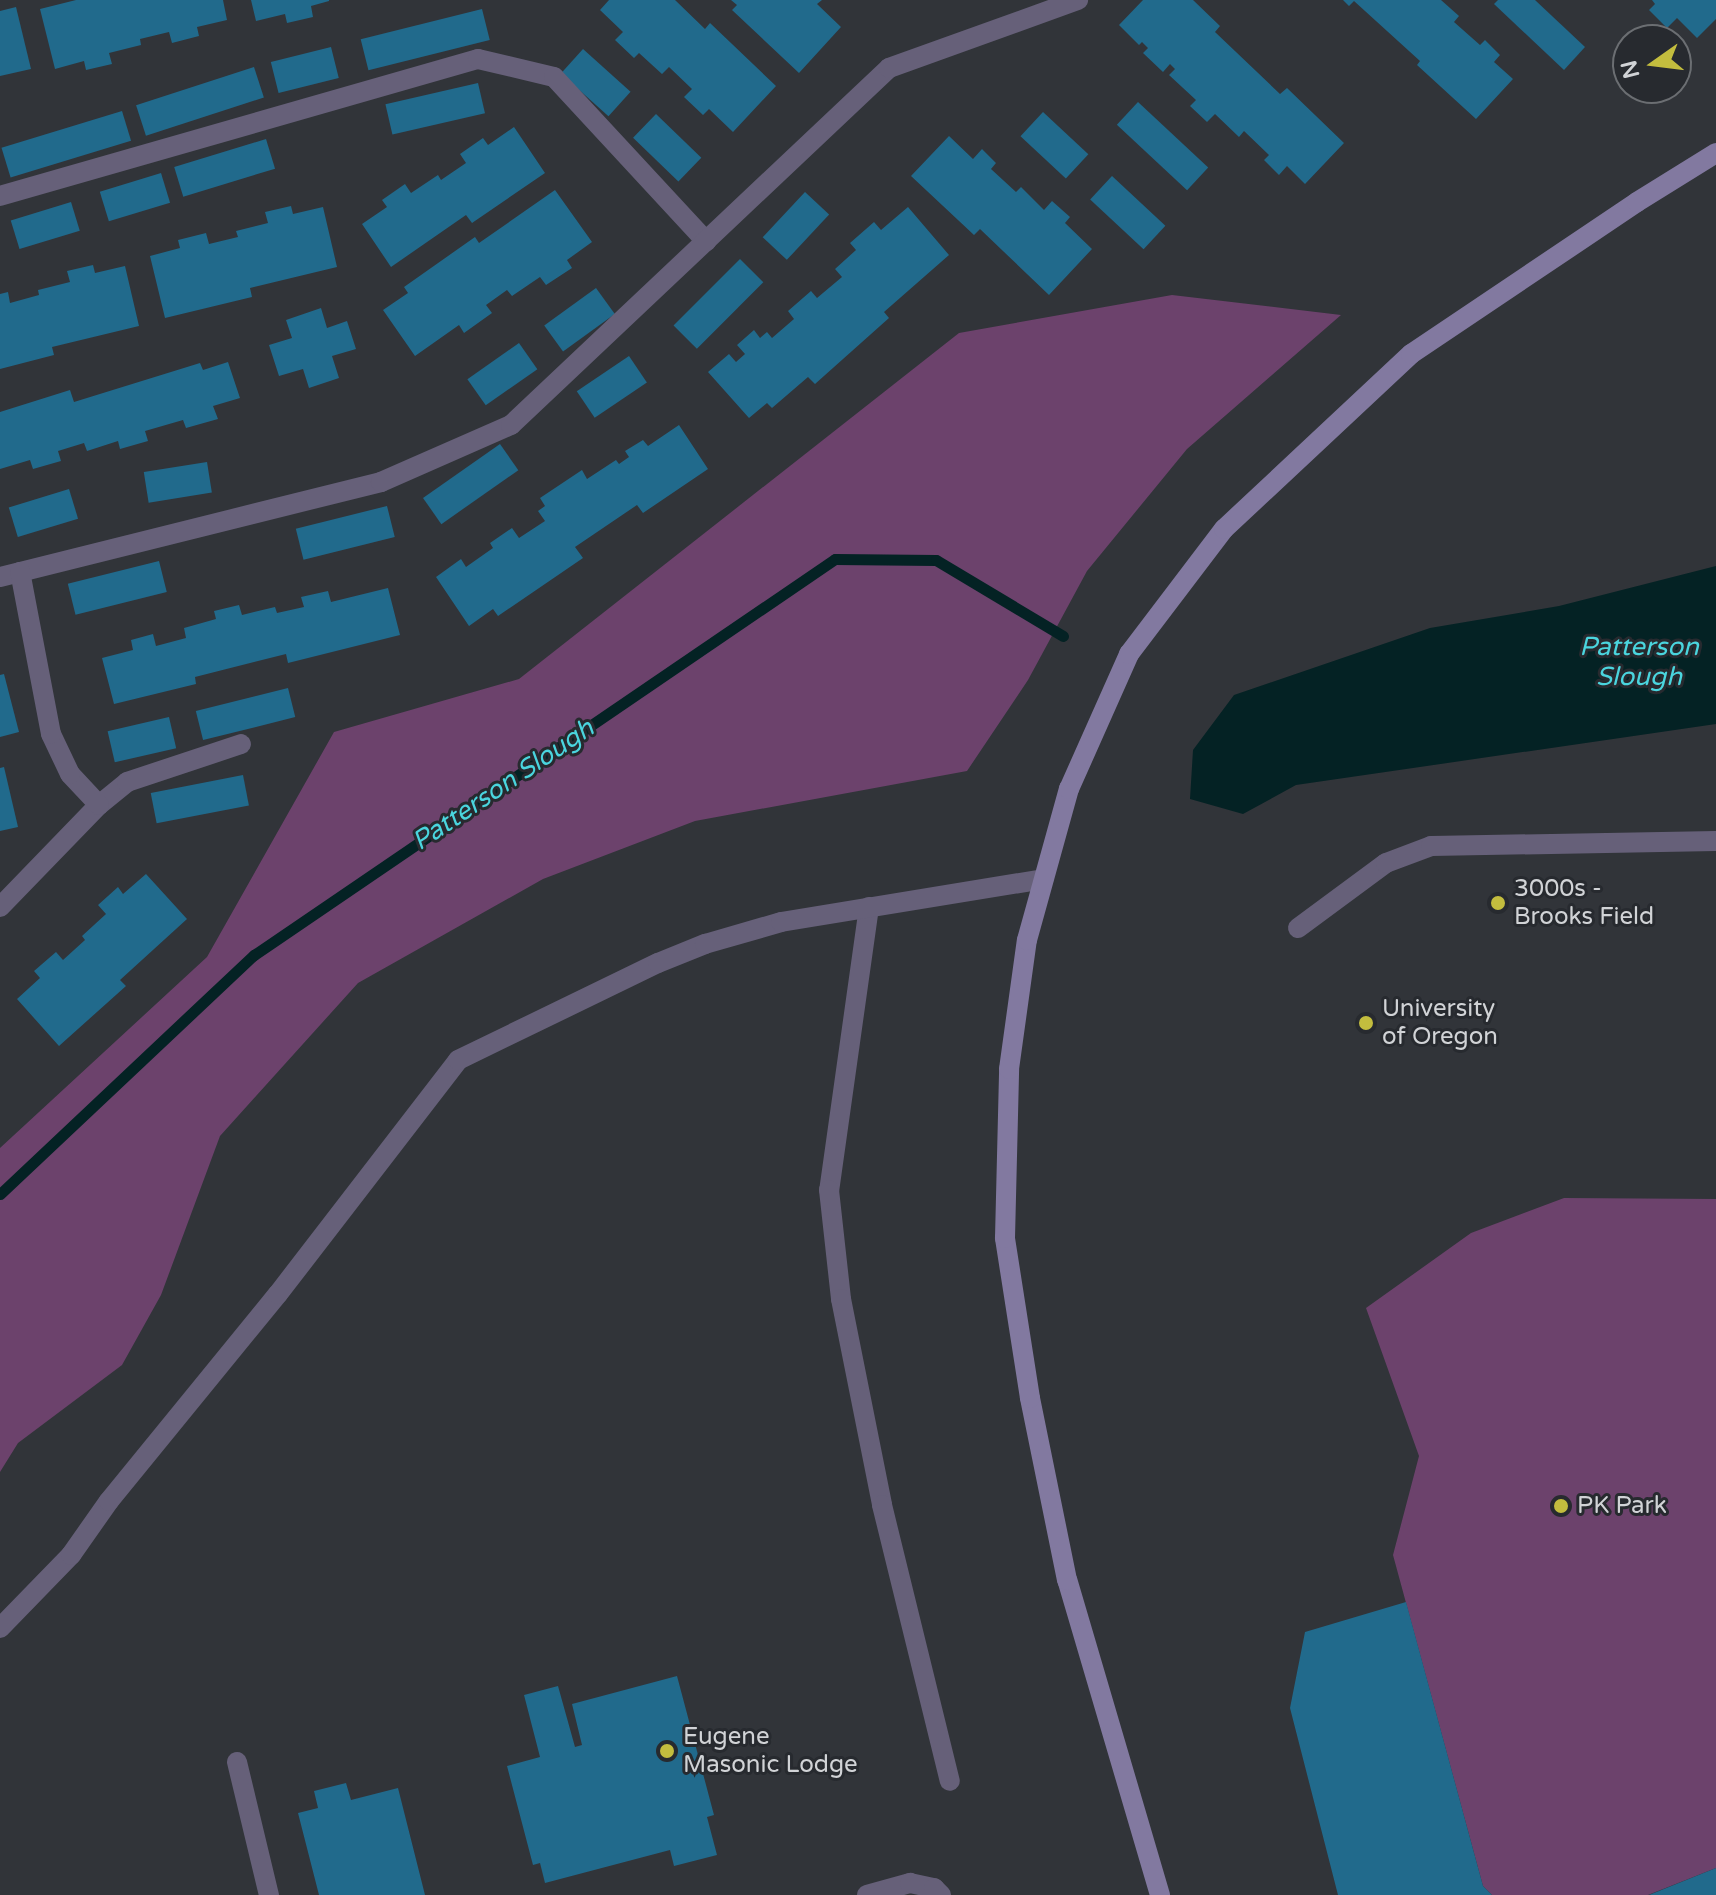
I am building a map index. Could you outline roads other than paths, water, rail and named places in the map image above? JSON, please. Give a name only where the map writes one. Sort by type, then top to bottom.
[{"type":"main road","points":[[1160,1895],[1067,1580],[1030,1398],[1005,1238],[1009,1069],[1027,940],[1069,789],[1129,654],[1224,529],[1411,354],[1637,202],[1716,153]]},
{"type":"lane","points":[[99,805],[70,774],[51,734],[10,574],[381,482],[511,425],[889,68],[1078,0]]},
{"type":"lane","points":[[0,196],[478,59],[554,77],[706,241]]},
{"type":"lane","points":[[0,907],[99,805],[127,782],[241,744]]},
{"type":"lane","points":[[1298,928],[1386,863],[1431,846],[1716,841]]},
{"type":"lane","points":[[0,1628],[71,1555],[109,1501],[278,1294],[458,1060],[658,963],[705,944],[781,922],[1044,879]]},
{"type":"lane","points":[[869,907],[829,1190],[841,1299],[879,1490],[950,1781]]},
{"type":"lane","points":[[237,1762],[269,1895]]},
{"type":"lane","points":[[867,1895],[910,1883],[934,1888],[941,1895]]},
{"type":"water","name":"Patterson Slough","points":[[1716,566],[1716,724],[1296,785],[1243,814],[1190,799],[1193,750],[1234,695],[1430,628],[1559,606]]},
{"type":"waterway","name":"Patterson Slough","points":[[0,1194],[254,955],[835,559],[936,560],[1063,636]]},
{"type":"place","name":"3000s - Brooks Field","points":[[1498,903]]},
{"type":"place","name":"University of Oregon","points":[[1366,1023]]},
{"type":"place","name":"PK Park","points":[[1561,1506]]},
{"type":"place","name":"Eugene Masonic Lodge","points":[[667,1751]]}]
